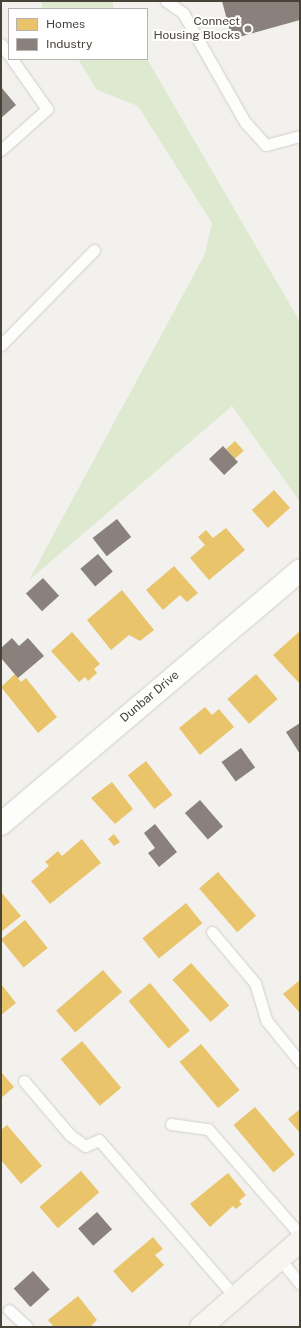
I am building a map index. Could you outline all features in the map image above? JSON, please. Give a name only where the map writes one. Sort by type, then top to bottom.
[{"type":"main road","points":[[201,1327],[300,1241]]},
{"type":"street","name":"Dunbar Drive","points":[[1,824],[300,570]]},
{"type":"lane","points":[[166,1],[183,13],[245,122],[266,146],[300,136]]},
{"type":"lane","points":[[1,44],[8,54]]},
{"type":"lane","points":[[1,150],[47,109],[13,60]]},
{"type":"lane","points":[[1,345],[94,250]]},
{"type":"lane","points":[[212,932],[255,983],[266,1020],[300,1062]]},
{"type":"lane","points":[[24,1081],[70,1134],[85,1146],[99,1140],[235,1297]]},
{"type":"lane","points":[[172,1124],[208,1129],[300,1235]]},
{"type":"lane","points":[[280,1258],[300,1284]]},
{"type":"lane","points":[[9,1310],[27,1327]]},
{"type":"green space","points":[[42,1],[113,1],[113,8],[42,8]]},
{"type":"green space","points":[[79,60],[148,60],[300,322],[300,502],[232,406],[29,580],[205,254],[212,223],[138,106],[97,90]]},
{"type":"building: Homes","points":[[235,441],[244,451],[235,459],[226,449]]},
{"type":"building: Homes","points":[[274,490],[290,508],[268,528],[252,510]]},
{"type":"building: Homes","points":[[226,528],[245,550],[209,580],[190,558],[205,545],[198,537],[206,530],[213,538]]},
{"type":"building: Homes","points":[[174,566],[198,593],[187,602],[180,595],[163,610],[146,590]]},
{"type":"building: Homes","points":[[122,590],[154,630],[140,641],[129,635],[111,650],[87,620]]},
{"type":"building: Homes","points":[[300,631],[300,684],[273,655]]},
{"type":"building: Homes","points":[[72,632],[100,664],[94,669],[97,673],[88,681],[85,677],[79,682],[51,651]]},
{"type":"building: Homes","points":[[15,674],[21,682],[26,678],[57,717],[38,733],[1,687]]},
{"type":"building: Homes","points":[[256,674],[278,699],[249,724],[227,699]]},
{"type":"building: Homes","points":[[205,707],[212,715],[219,709],[234,727],[200,755],[179,728]]},
{"type":"building: Homes","points":[[146,761],[172,795],[154,809],[128,775]]},
{"type":"building: Homes","points":[[112,782],[133,809],[115,824],[91,798]]},
{"type":"building: Homes","points":[[114,834],[120,842],[114,846],[108,839]]},
{"type":"building: Homes","points":[[82,839],[101,863],[50,904],[31,881],[49,866],[45,862],[58,851],[62,856]]},
{"type":"building: Homes","points":[[218,872],[256,916],[237,932],[199,888]]},
{"type":"building: Homes","points":[[1,892],[21,916],[1,932]]},
{"type":"building: Homes","points":[[186,903],[202,923],[159,958],[142,938]]},
{"type":"building: Homes","points":[[25,920],[48,948],[24,967],[1,939]]},
{"type":"building: Homes","points":[[191,963],[229,1005],[211,1022],[172,980]]},
{"type":"building: Homes","points":[[103,970],[122,992],[75,1033],[56,1011]]},
{"type":"building: Homes","points":[[300,980],[300,1013],[283,994]]},
{"type":"building: Homes","points":[[150,983],[190,1030],[168,1048],[129,1001]]},
{"type":"building: Homes","points":[[1,984],[16,1003],[1,1015]]},
{"type":"building: Homes","points":[[82,1041],[121,1088],[100,1106],[61,1059]]},
{"type":"building: Homes","points":[[201,1044],[240,1090],[218,1108],[180,1062]]},
{"type":"building: Homes","points":[[1,1072],[14,1087],[1,1098]]},
{"type":"building: Homes","points":[[255,1107],[295,1154],[273,1172],[234,1125]]},
{"type":"building: Homes","points":[[300,1109],[300,1133],[288,1119]]},
{"type":"building: Homes","points":[[7,1125],[42,1166],[21,1184],[1,1160],[1,1130]]},
{"type":"building: Homes","points":[[81,1171],[99,1192],[58,1228],[39,1207]]},
{"type":"building: Homes","points":[[228,1173],[246,1195],[239,1201],[242,1204],[236,1209],[233,1206],[210,1227],[190,1204]]},
{"type":"building: Homes","points":[[153,1237],[163,1249],[155,1255],[164,1265],[132,1293],[113,1271]]},
{"type":"building: Homes","points":[[78,1296],[97,1320],[90,1327],[54,1327],[48,1320]]},
{"type":"building: Industry","name":"Connect Housing Blocks","points":[[222,1],[300,1],[300,20],[232,39]]},
{"type":"building: Industry","points":[[1,87],[16,105],[1,118]]},
{"type":"building: Industry","points":[[223,446],[238,462],[224,475],[209,459]]},
{"type":"building: Industry","points":[[117,519],[131,537],[107,556],[93,538]]},
{"type":"building: Industry","points":[[98,554],[113,572],[95,586],[80,569]]},
{"type":"building: Industry","points":[[43,578],[59,596],[42,611],[26,593]]},
{"type":"building: Industry","points":[[12,638],[19,646],[28,638],[44,656],[18,678],[1,658],[1,648]]},
{"type":"building: Industry","points":[[300,723],[300,754],[286,732]]},
{"type":"building: Industry","points":[[241,748],[255,767],[236,782],[222,762]]},
{"type":"building: Industry","points":[[200,800],[223,826],[208,840],[185,813]]},
{"type":"building: Industry","points":[[155,824],[177,852],[159,867],[148,853],[155,848],[144,833]]},
{"type":"building: Industry","points":[[97,1212],[112,1229],[93,1246],[78,1228]]},
{"type":"building: Industry","points":[[33,1271],[50,1290],[30,1307],[14,1288]]},
{"type":"place","name":"Connect Housing Blocks","points":[[248,29]]}]
